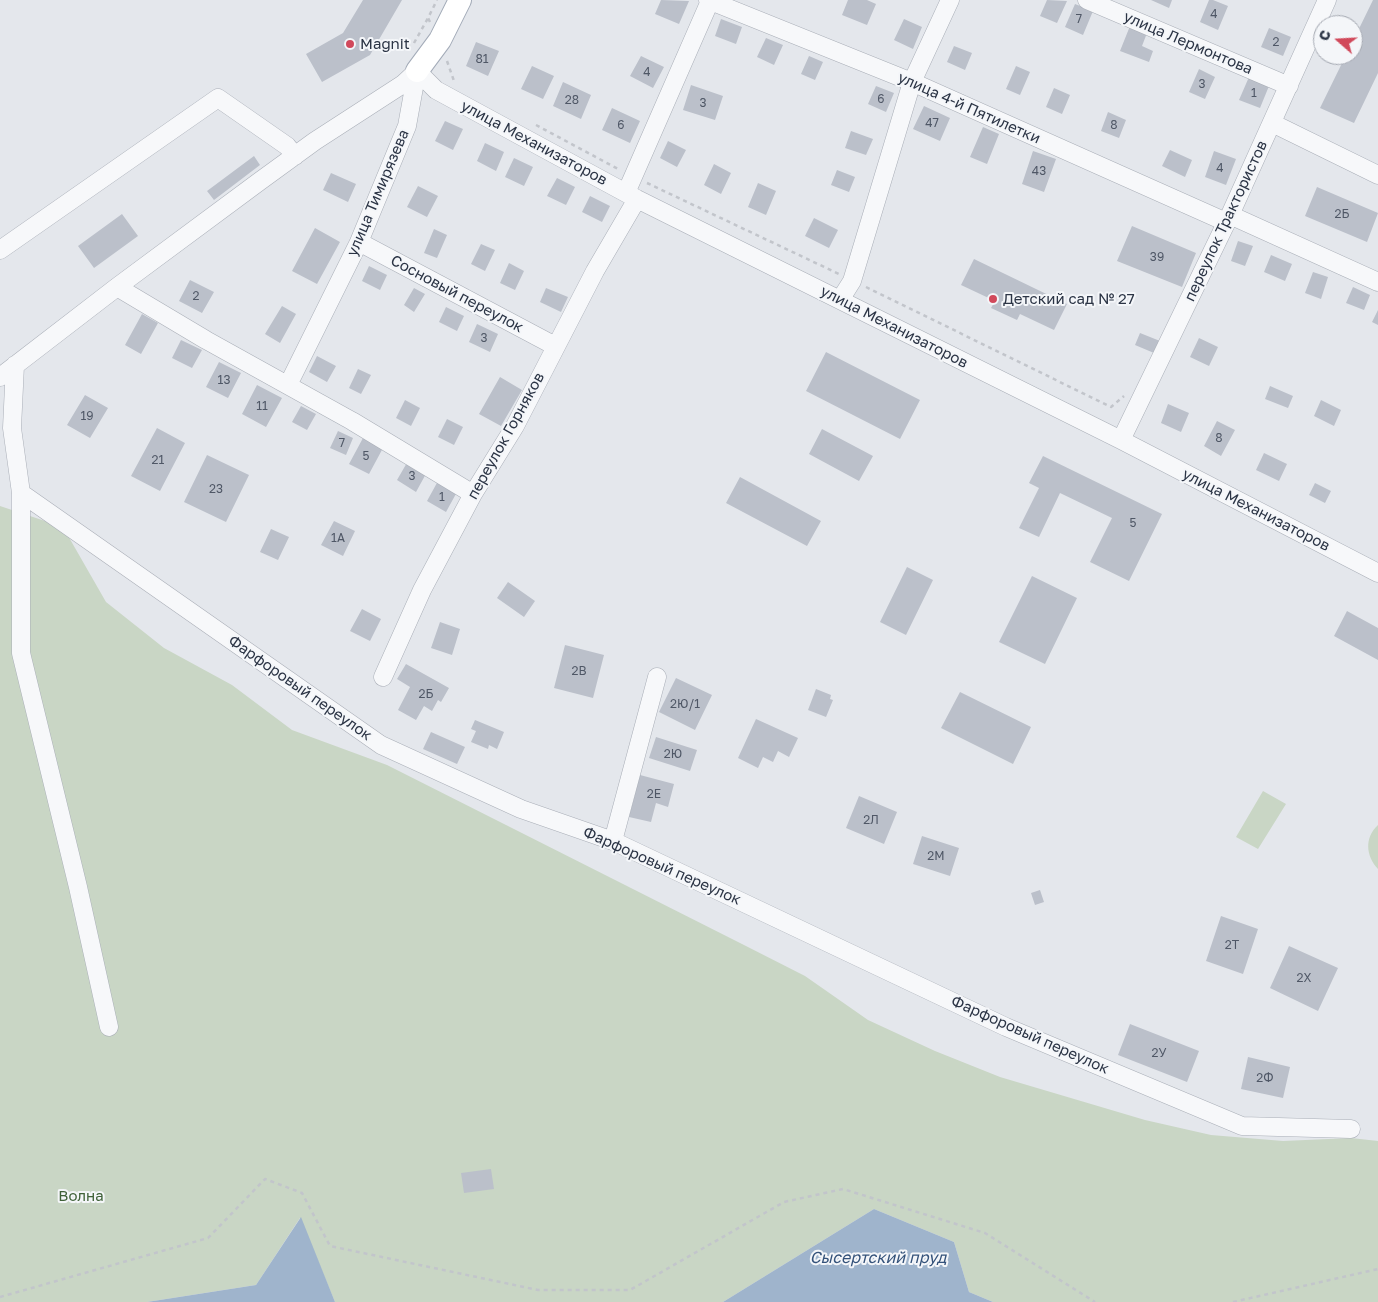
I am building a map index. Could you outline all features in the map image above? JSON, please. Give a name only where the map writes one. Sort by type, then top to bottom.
[{"type":"main road","name":"улица Тимирязева","points":[[417,71],[440,40],[460,0]]},
{"type":"street","name":"улица 4-й Пятилетки","points":[[709,0],[912,82],[1378,282]]},
{"type":"street","name":"переулок Горняков","points":[[383,677],[422,590],[473,494],[515,426],[632,189],[709,0]]},
{"type":"street","points":[[840,300],[852,280],[912,82],[950,0]]},
{"type":"street","name":"улица Лермонтова","points":[[1087,0],[1289,86]]},
{"type":"street","name":"переулок Трактористов","points":[[1120,440],[1228,219],[1327,0]]},
{"type":"street","points":[[0,377],[117,287],[295,156],[403,84],[417,71]]},
{"type":"street","name":"улица Механизаторов","points":[[417,71],[436,90],[632,189],[840,300],[1120,440],[1378,573]]},
{"type":"street","name":"улица Тимирязева","points":[[288,385],[359,242],[407,126],[417,71]]},
{"type":"street","points":[[0,250],[218,98],[287,146],[295,156]]},
{"type":"street","points":[[1272,123],[1378,175]]},
{"type":"street","name":"Сосновый переулок","points":[[359,242],[556,346]]},
{"type":"street","points":[[117,287],[206,340],[352,421],[473,494]]},
{"type":"street","points":[[15,366],[12,428],[22,493],[21,653],[78,887],[109,1028]]},
{"type":"street","name":"Фарфоровый переулок","points":[[22,493],[382,745],[522,809],[613,841],[1006,1027],[1242,1126],[1351,1128]]},
{"type":"street","points":[[613,841],[657,677]]},
{"type":"path","points":[[436,0],[428,18],[440,40],[453,80],[462,85]]},
{"type":"path","points":[[530,122],[632,189],[852,280],[1111,406],[1124,395]]},
{"type":"path","points":[[0,1297],[208,1238],[265,1179],[302,1193],[330,1246],[538,1290],[630,1290],[784,1202],[842,1189],[985,1233],[1095,1302]]},
{"type":"path","points":[[1233,1302],[1378,1269]]},
{"type":"green space","name":"Волна","points":[[0,506],[63,527],[106,602],[164,648],[232,685],[292,730],[387,765],[805,976],[868,1020],[935,1051],[1000,1077],[1145,1120],[1211,1135],[1283,1141],[1351,1138],[1378,1141],[1378,1302],[993,1302],[969,1292],[954,1242],[874,1209],[723,1302],[335,1302],[300,1218],[256,1285],[147,1302],[0,1302]]},
{"type":"green space","points":[[1263,791],[1286,804],[1258,849],[1236,837]]},
{"type":"green space","points":[[1378,825],[1378,869],[1371,858],[1368,847],[1370,836]]},
{"type":"water","name":"Сысертский пруд","points":[[874,1209],[954,1242],[969,1292],[993,1302],[723,1302]]},
{"type":"water","points":[[301,1217],[335,1302],[147,1302],[256,1285]]},
{"type":"building","name":"Magnit","points":[[363,0],[402,0],[370,55],[322,82],[306,54],[343,33]]},
{"type":"building","points":[[661,0],[689,1],[679,24],[655,14]]},
{"type":"building","points":[[848,0],[867,0],[876,4],[867,25],[842,15]]},
{"type":"building","points":[[1047,0],[1067,1],[1057,23],[1040,16]]},
{"type":"building","points":[[1151,0],[1172,0],[1169,8]]},
{"type":"building","points":[[1209,0],[1228,6],[1218,30],[1200,22]]},
{"type":"building","points":[[1373,0],[1378,0],[1378,73],[1354,123],[1320,108],[1341,65],[1363,65],[1363,20]]},
{"type":"building","points":[[1075,4],[1093,11],[1083,35],[1065,27]]},
{"type":"building","points":[[721,19],[742,27],[736,44],[715,36]]},
{"type":"building","points":[[904,19],[922,27],[913,49],[894,40]]},
{"type":"building","points":[[1130,26],[1147,33],[1142,46],[1153,51],[1149,62],[1120,51]]},
{"type":"building","points":[[1269,28],[1291,37],[1283,56],[1261,47]]},
{"type":"building","points":[[766,38],[783,45],[774,65],[757,57]]},
{"type":"building","points":[[476,42],[499,51],[488,76],[466,66]]},
{"type":"building","points":[[954,46],[972,53],[965,70],[947,62]]},
{"type":"building","points":[[641,56],[664,67],[653,88],[630,76]]},
{"type":"building","points":[[809,56],[823,62],[815,80],[801,74]]},
{"type":"building","points":[[532,66],[554,76],[543,99],[521,89]]},
{"type":"building","points":[[1016,66],[1030,72],[1020,95],[1006,89]]},
{"type":"building","points":[[1199,69],[1215,77],[1205,99],[1189,92]]},
{"type":"building","points":[[1249,77],[1269,86],[1260,108],[1239,100]]},
{"type":"building","points":[[563,82],[591,95],[581,119],[553,106]]},
{"type":"building","points":[[691,85],[723,96],[715,120],[683,110]]},
{"type":"building","points":[[876,86],[894,93],[886,112],[868,104]]},
{"type":"building","points":[[1054,88],[1070,95],[1062,114],[1046,107]]},
{"type":"building","points":[[924,106],[950,118],[940,141],[913,129]]},
{"type":"building","points":[[612,108],[640,121],[630,143],[602,130]]},
{"type":"building","points":[[1108,112],[1126,120],[1119,138],[1101,131]]},
{"type":"building","points":[[445,121],[463,129],[453,150],[435,141]]},
{"type":"building","points":[[983,127],[999,134],[987,164],[970,157]]},
{"type":"building","points":[[851,131],[873,139],[866,155],[845,148]]},
{"type":"building","points":[[668,141],[686,150],[677,167],[660,158]]},
{"type":"building","points":[[485,143],[504,152],[496,171],[477,161]]},
{"type":"building","points":[[1170,150],[1192,160],[1185,177],[1162,166]]},
{"type":"building","points":[[1033,151],[1056,159],[1044,192],[1022,184]]},
{"type":"building","points":[[1214,151],[1236,159],[1226,185],[1205,177]]},
{"type":"building","points":[[254,156],[260,165],[214,200],[207,191]]},
{"type":"building","points":[[514,158],[533,167],[524,186],[505,177]]},
{"type":"building","points":[[714,164],[731,173],[721,194],[704,185]]},
{"type":"building","points":[[837,170],[855,177],[849,192],[831,185]]},
{"type":"building","points":[[331,173],[356,184],[348,202],[323,190]]},
{"type":"building","points":[[557,178],[575,187],[566,205],[547,196]]},
{"type":"building","points":[[758,183],[776,191],[766,215],[748,207]]},
{"type":"building","points":[[418,186],[438,196],[427,217],[407,207]]},
{"type":"building","points":[[1317,187],[1378,213],[1367,242],[1305,216]]},
{"type":"building","points":[[590,196],[610,206],[602,222],[582,212]]},
{"type":"building","points":[[122,214],[138,236],[94,268],[78,246]]},
{"type":"building","points":[[814,218],[838,230],[829,248],[805,236]]},
{"type":"building","points":[[1132,226],[1196,253],[1182,287],[1117,261]]},
{"type":"building","points":[[315,228],[340,242],[317,284],[292,271]]},
{"type":"building","points":[[434,229],[447,235],[437,258],[424,253]]},
{"type":"building","points":[[1238,241],[1253,246],[1245,266],[1231,261]]},
{"type":"building","points":[[481,244],[495,250],[485,271],[471,264]]},
{"type":"building","points":[[1271,255],[1292,264],[1285,281],[1264,272]]},
{"type":"building","points":[[974,259],[1067,304],[1054,330],[1020,314],[1017,320],[991,308],[995,301],[961,285]]},
{"type":"building","points":[[509,263],[524,271],[515,290],[500,283]]},
{"type":"building","points":[[369,266],[387,275],[380,290],[362,281]]},
{"type":"building","points":[[1313,272],[1328,277],[1321,299],[1305,293]]},
{"type":"building","points":[[190,280],[214,292],[202,313],[179,301]]},
{"type":"building","points":[[1353,287],[1370,295],[1364,310],[1346,303]]},
{"type":"building","points":[[414,288],[425,294],[414,312],[404,305]]},
{"type":"building","points":[[546,288],[568,297],[561,312],[540,302]]},
{"type":"building","points":[[282,306],[296,314],[280,343],[265,334]]},
{"type":"building","points":[[446,307],[464,316],[457,331],[439,322]]},
{"type":"building","points":[[1378,310],[1378,325],[1372,322]]},
{"type":"building","points":[[142,314],[158,323],[141,354],[125,345]]},
{"type":"building","points":[[477,324],[498,334],[490,352],[469,342]]},
{"type":"building","points":[[1140,333],[1160,341],[1154,353],[1135,345]]},
{"type":"building","points":[[1199,338],[1218,347],[1209,366],[1190,357]]},
{"type":"building","points":[[181,340],[202,350],[192,368],[172,358]]},
{"type":"building","points":[[826,352],[920,400],[900,439],[806,391]]},
{"type":"building","points":[[317,356],[336,366],[327,382],[309,372]]},
{"type":"building","points":[[219,362],[241,373],[228,398],[206,387]]},
{"type":"building","points":[[358,369],[371,375],[361,394],[349,388]]},
{"type":"building","points":[[500,377],[522,390],[501,426],[479,414]]},
{"type":"building","points":[[257,385],[282,398],[266,427],[242,414]]},
{"type":"building","points":[[1270,386],[1293,396],[1288,408],[1265,399]]},
{"type":"building","points":[[85,395],[108,408],[90,438],[67,425]]},
{"type":"building","points":[[405,400],[420,408],[411,426],[396,418]]},
{"type":"building","points":[[1321,400],[1341,410],[1334,426],[1314,416]]},
{"type":"building","points":[[1168,404],[1189,413],[1181,432],[1161,423]]},
{"type":"building","points":[[301,406],[316,414],[307,430],[292,422]]},
{"type":"building","points":[[447,419],[463,427],[454,445],[438,437]]},
{"type":"building","points":[[1217,421],[1235,430],[1221,456],[1204,446]]},
{"type":"building","points":[[157,428],[185,443],[160,491],[131,476]]},
{"type":"building","points":[[822,429],[873,456],[859,481],[809,454]]},
{"type":"building","points":[[338,431],[353,438],[346,455],[330,448]]},
{"type":"building","points":[[363,438],[383,448],[369,474],[349,464]]},
{"type":"building","points":[[1264,453],[1287,464],[1279,481],[1256,470]]},
{"type":"building","points":[[207,455],[249,475],[226,522],[184,502]]},
{"type":"building","points":[[1043,456],[1162,514],[1129,581],[1090,562],[1112,518],[1060,493],[1039,537],[1019,528],[1039,488],[1029,483]]},
{"type":"building","points":[[408,461],[427,472],[416,492],[397,480]]},
{"type":"building","points":[[740,477],[821,521],[807,546],[726,503]]},
{"type":"building","points":[[438,481],[457,492],[446,512],[427,501]]},
{"type":"building","points":[[1315,483],[1331,491],[1325,503],[1309,495]]},
{"type":"building","points":[[334,521],[355,531],[343,556],[321,545]]},
{"type":"building","points":[[271,529],[289,537],[278,560],[260,552]]},
{"type":"building","points":[[907,567],[933,580],[906,635],[880,622]]},
{"type":"building","points":[[1032,576],[1077,598],[1045,664],[999,642]]},
{"type":"building","points":[[508,582],[535,601],[524,617],[497,598]]},
{"type":"building","points":[[362,609],[381,619],[370,641],[350,631]]},
{"type":"building","points":[[1347,611],[1378,628],[1378,660],[1334,636]]},
{"type":"building","points":[[440,622],[460,629],[452,655],[431,648]]},
{"type":"building","points":[[565,645],[604,655],[593,698],[554,688]]},
{"type":"building","points":[[406,664],[449,688],[441,702],[438,700],[432,711],[424,706],[416,720],[398,710],[410,687],[397,679]]},
{"type":"building","points":[[676,678],[712,695],[695,730],[659,712]]},
{"type":"building","points":[[816,689],[831,695],[830,699],[833,700],[826,717],[808,710]]},
{"type":"building","points":[[960,692],[1031,727],[1013,764],[941,728]]},
{"type":"building","points":[[756,719],[798,738],[789,757],[778,751],[773,762],[763,757],[758,768],[738,758]]},
{"type":"building","points":[[475,720],[504,732],[497,749],[489,745],[488,749],[471,742],[476,731],[471,729]]},
{"type":"building","points":[[431,732],[465,747],[457,764],[423,749]]},
{"type":"building","points":[[656,737],[697,750],[690,771],[649,758]]},
{"type":"building","points":[[640,775],[674,784],[668,807],[656,803],[651,822],[629,817]]},
{"type":"building","points":[[859,796],[897,812],[884,844],[846,828]]},
{"type":"building","points":[[922,836],[959,848],[950,876],[913,864]]},
{"type":"building","points":[[1040,890],[1044,902],[1035,905],[1031,893]]},
{"type":"building","points":[[1221,916],[1258,929],[1243,974],[1206,961]]},
{"type":"building","points":[[1289,946],[1338,968],[1318,1011],[1270,988]]},
{"type":"building","points":[[1130,1024],[1199,1051],[1187,1082],[1118,1055]]},
{"type":"building","points":[[1248,1057],[1290,1067],[1283,1098],[1241,1089]]},
{"type":"building","points":[[491,1169],[494,1189],[464,1193],[461,1173]]},
{"type":"place","name":"Magnit","points":[[350,44]]},
{"type":"place","name":"Детский сад № 27","points":[[993,299]]}]
